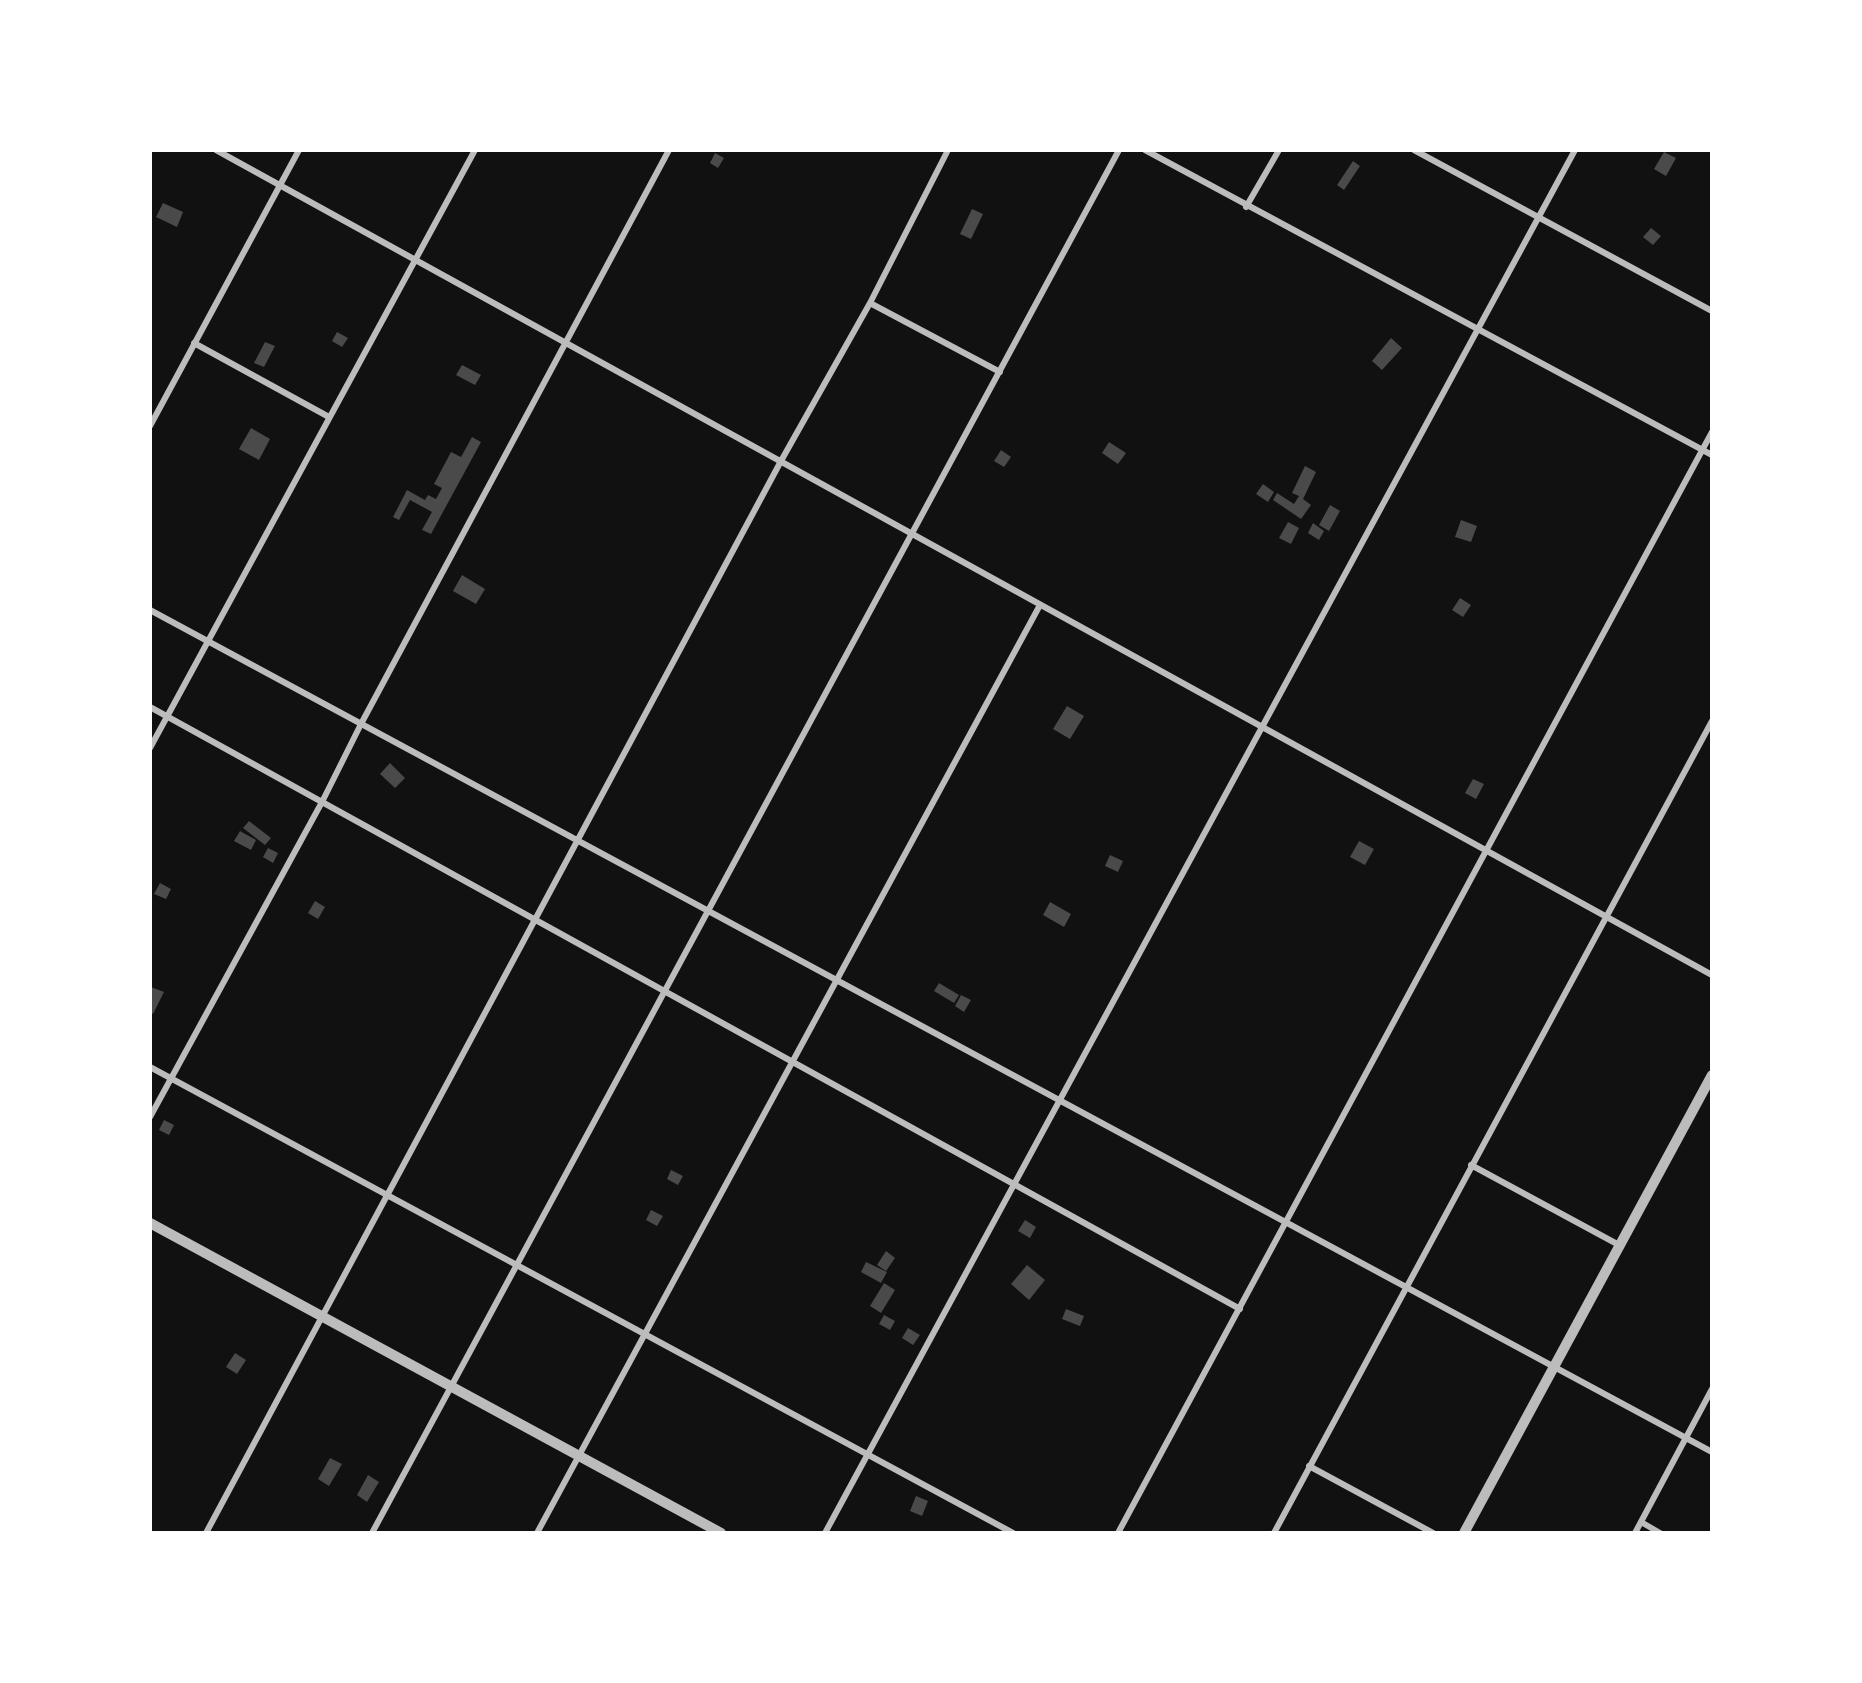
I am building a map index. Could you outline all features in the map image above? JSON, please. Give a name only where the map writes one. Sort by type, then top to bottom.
[{"type":"street","points":[[216,150],[1712,975]]},
{"type":"street","points":[[150,426],[299,150]]},
{"type":"street","points":[[150,748],[475,150]]},
{"type":"street","points":[[150,1117],[322,802],[361,724],[669,150]]},
{"type":"street","points":[[207,1533],[781,461],[870,303],[948,150]]},
{"type":"street","points":[[372,1533],[1119,150]]},
{"type":"street","points":[[1145,150],[1246,207],[1712,455]]},
{"type":"street","points":[[1246,207],[1279,150]]},
{"type":"street","points":[[1414,150],[1712,311]]},
{"type":"street","points":[[825,1533],[1575,150]]},
{"type":"street","points":[[870,303],[1000,372]]},
{"type":"street","points":[[194,343],[329,417]]},
{"type":"street","points":[[1118,1533],[1712,432]]},
{"type":"street","points":[[537,1533],[794,1063],[1040,605]]},
{"type":"street","points":[[150,610],[1712,1452]]},
{"type":"street","points":[[150,707],[1240,1309]]},
{"type":"street","points":[[1274,1533],[1712,721]]},
{"type":"street","points":[[150,1067],[1013,1533]]},
{"type":"street","points":[[1464,1533],[1712,1075]]},
{"type":"street","points":[[1471,1165],[1620,1245]]},
{"type":"street","points":[[150,1223],[721,1533]]},
{"type":"street","points":[[1635,1533],[1712,1389]]},
{"type":"street","points":[[1309,1466],[1433,1533]]},
{"type":"street","points":[[1641,1522],[1660,1533]]},
{"type":"building","points":[[1664,152],[1676,158],[1666,176],[1654,169]]},
{"type":"building","points":[[715,153],[724,158],[718,168],[710,163]]},
{"type":"building","points":[[1353,161],[1360,166],[1344,190],[1337,185]]},
{"type":"building","points":[[163,203],[183,212],[177,227],[156,217]]},
{"type":"building","points":[[972,209],[983,214],[971,239],[960,234]]},
{"type":"building","points":[[1651,228],[1661,236],[1653,245],[1643,237]]},
{"type":"building","points":[[337,332],[348,338],[342,347],[332,341]]},
{"type":"building","points":[[1391,338],[1402,348],[1382,370],[1372,361]]},
{"type":"building","points":[[265,342],[275,346],[264,367],[254,363]]},
{"type":"building","points":[[462,365],[481,375],[475,385],[456,375]]},
{"type":"building","points":[[251,428],[270,439],[259,460],[239,449]]},
{"type":"building","points":[[472,437],[481,442],[431,534],[422,530],[432,512],[410,500],[399,520],[393,517],[407,490],[425,500],[428,495],[436,499],[442,488],[434,484],[451,452],[461,457]]},
{"type":"building","points":[[1109,442],[1126,453],[1118,464],[1102,453]]},
{"type":"building","points":[[1001,450],[1011,457],[1004,467],[994,461]]},
{"type":"building","points":[[1305,466],[1316,472],[1303,499],[1311,505],[1301,519],[1273,500],[1277,493],[1294,504],[1299,496],[1292,493]]},
{"type":"building","points":[[1263,484],[1274,492],[1268,502],[1256,494]]},
{"type":"building","points":[[1330,505],[1340,511],[1329,531],[1319,525]]},
{"type":"building","points":[[1461,520],[1477,526],[1471,542],[1455,537]]},
{"type":"building","points":[[1288,522],[1299,528],[1291,544],[1279,538]]},
{"type":"building","points":[[1313,523],[1324,531],[1319,540],[1308,533]]},
{"type":"building","points":[[462,575],[485,589],[476,604],[453,591]]},
{"type":"building","points":[[1460,598],[1471,605],[1463,617],[1452,610]]},
{"type":"building","points":[[1067,706],[1084,716],[1070,739],[1053,729]]},
{"type":"building","points":[[390,763],[405,778],[395,788],[380,774]]},
{"type":"building","points":[[1473,779],[1484,784],[1476,799],[1465,793]]},
{"type":"building","points":[[249,821],[271,838],[265,845],[243,828]]},
{"type":"building","points":[[240,831],[256,840],[251,850],[234,841]]},
{"type":"building","points":[[1359,841],[1374,849],[1365,865],[1350,857]]},
{"type":"building","points":[[268,848],[278,853],[273,863],[263,857]]},
{"type":"building","points":[[1110,855],[1123,861],[1118,872],[1105,866]]},
{"type":"building","points":[[160,883],[171,889],[166,899],[154,894]]},
{"type":"building","points":[[315,901],[325,907],[318,919],[308,913]]},
{"type":"building","points":[[1050,902],[1071,914],[1064,927],[1043,915]]},
{"type":"building","points":[[939,983],[959,995],[954,1003],[934,991]]},
{"type":"building","points":[[151,987],[164,992],[153,1014],[150,1012]]},
{"type":"building","points":[[961,995],[971,1000],[964,1012],[955,1006]]},
{"type":"building","points":[[164,1120],[174,1125],[169,1135],[159,1130]]},
{"type":"building","points":[[671,1170],[683,1176],[678,1185],[667,1179]]},
{"type":"building","points":[[651,1210],[663,1216],[657,1226],[646,1220]]},
{"type":"building","points":[[1025,1220],[1036,1227],[1030,1238],[1018,1231]]},
{"type":"building","points":[[886,1251],[895,1258],[886,1271],[877,1265]]},
{"type":"building","points":[[866,1262],[887,1272],[881,1283],[861,1272]]},
{"type":"building","points":[[1027,1265],[1045,1280],[1029,1300],[1011,1284]]},
{"type":"building","points":[[884,1283],[895,1290],[881,1313],[870,1306]]},
{"type":"building","points":[[1066,1309],[1084,1316],[1080,1326],[1062,1319]]},
{"type":"building","points":[[884,1315],[895,1321],[890,1330],[879,1324]]},
{"type":"building","points":[[908,1328],[920,1335],[913,1345],[902,1338]]},
{"type":"building","points":[[235,1353],[246,1360],[237,1374],[226,1367]]},
{"type":"building","points":[[330,1458],[342,1464],[329,1486],[318,1479]]},
{"type":"building","points":[[368,1475],[379,1482],[367,1502],[357,1495]]},
{"type":"building","points":[[916,1496],[928,1501],[922,1516],[910,1511]]}]
